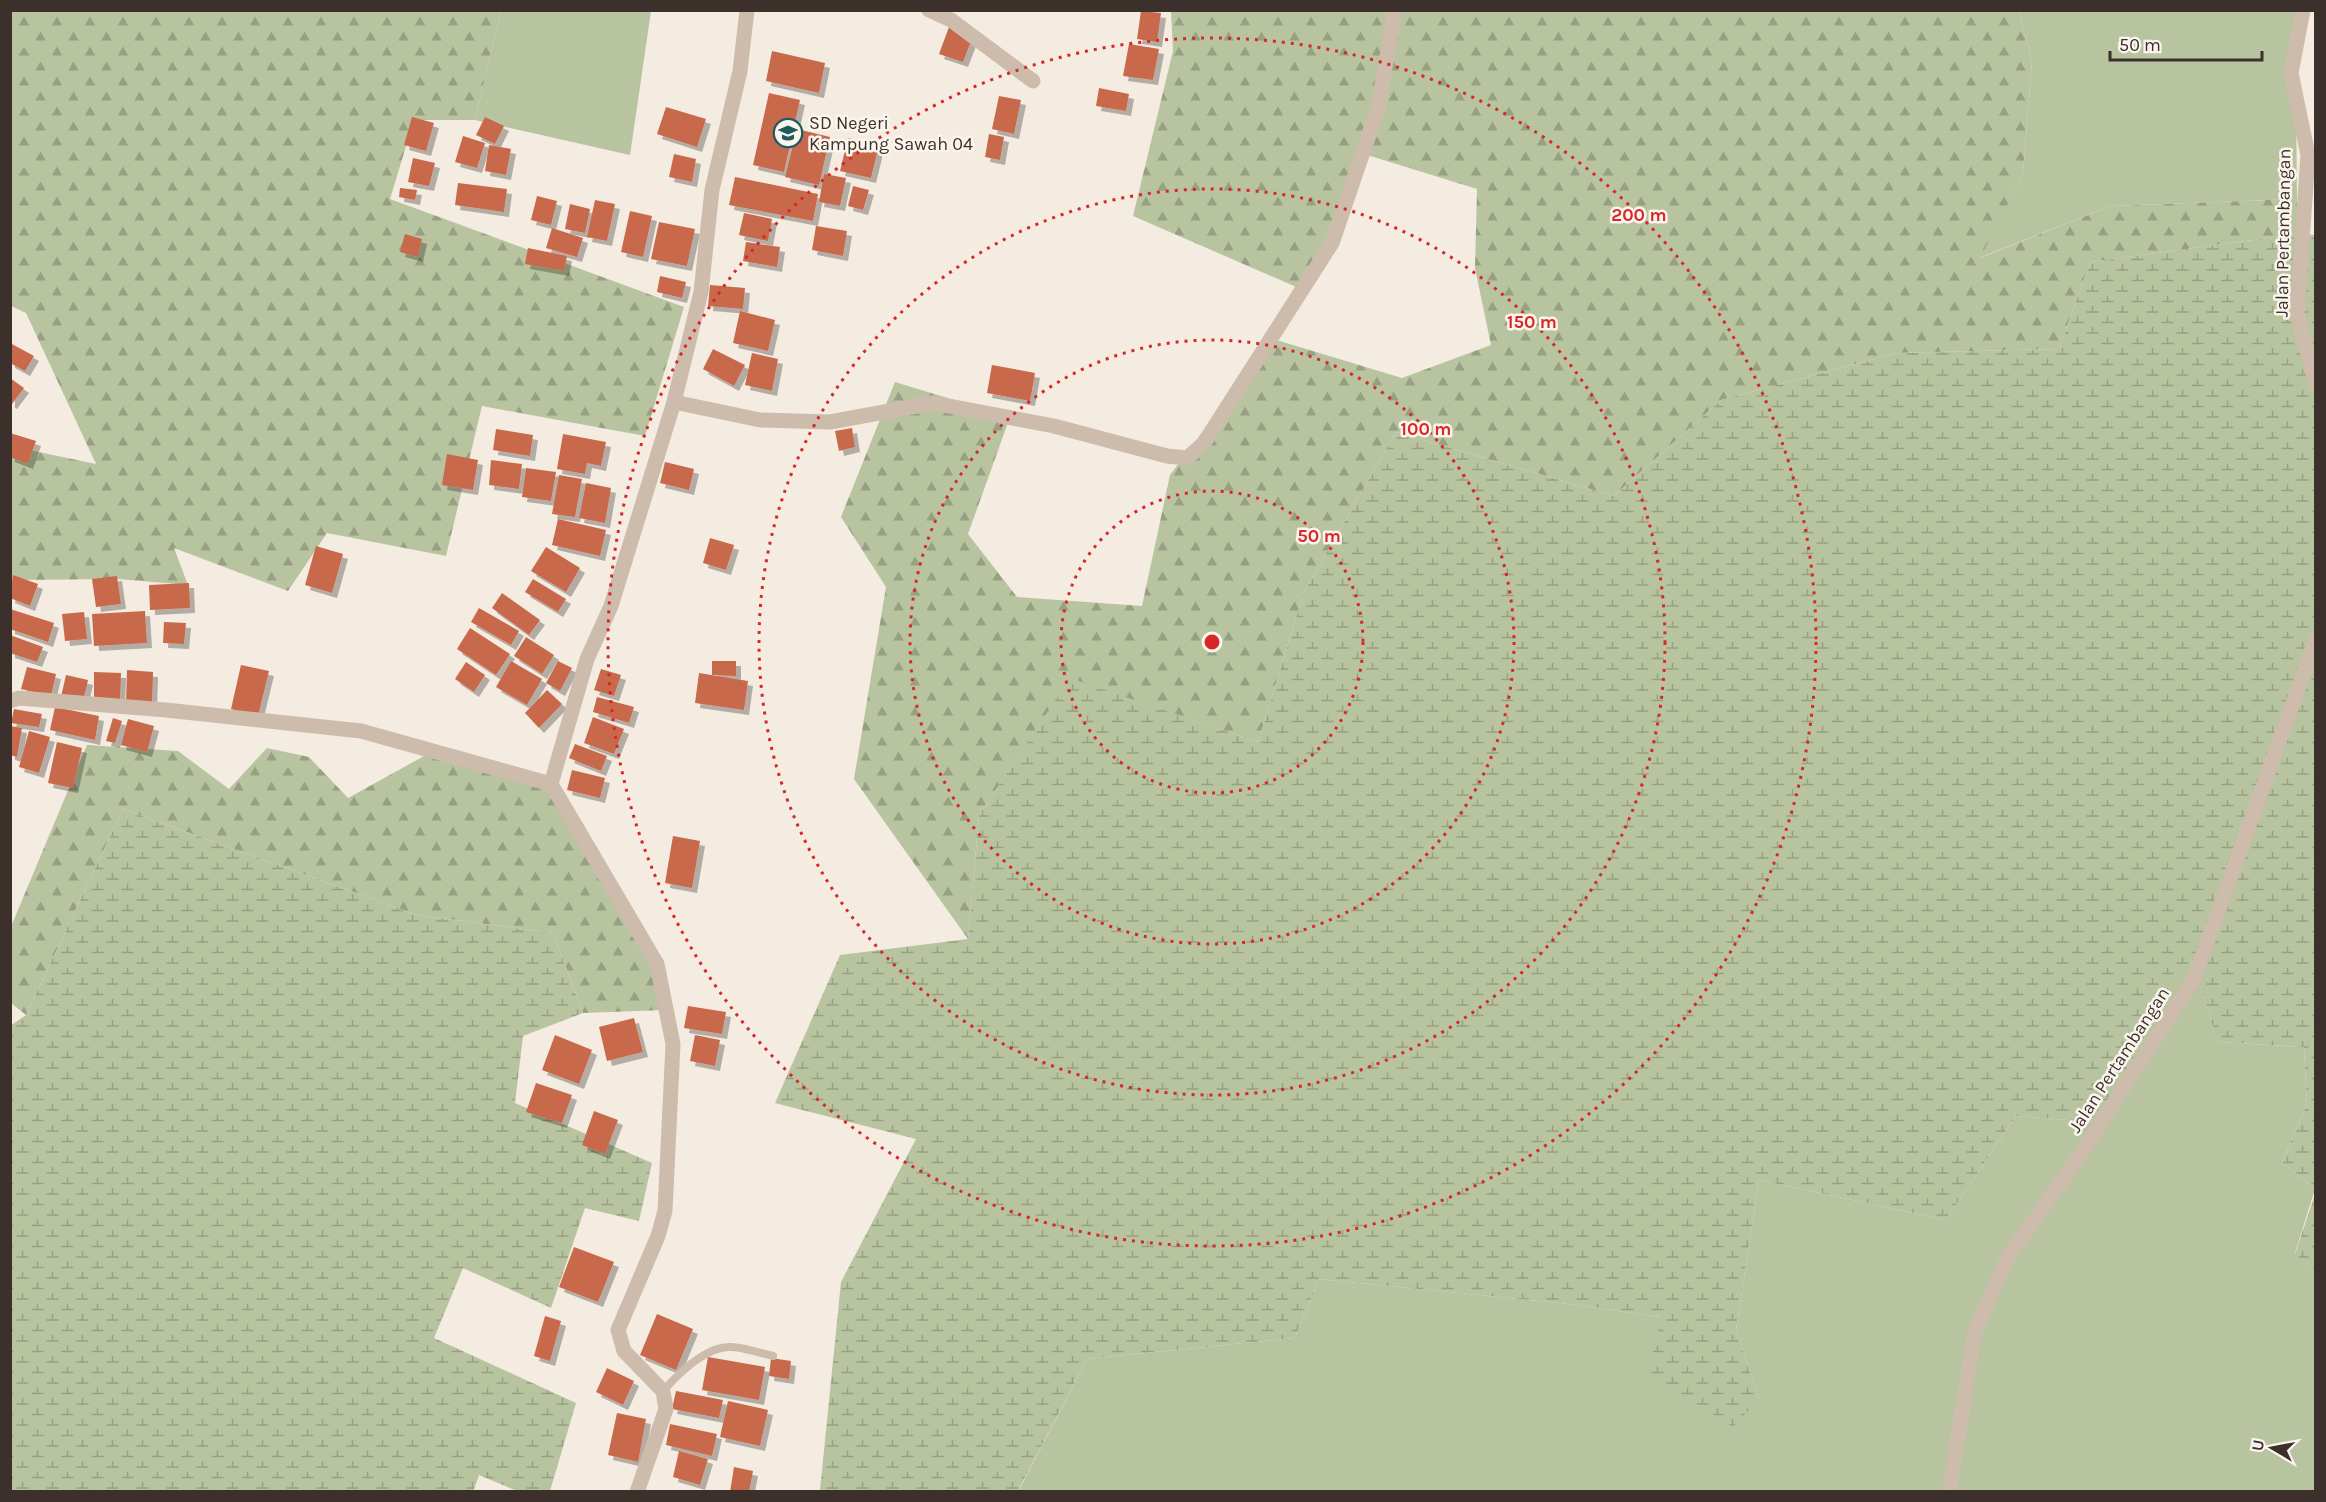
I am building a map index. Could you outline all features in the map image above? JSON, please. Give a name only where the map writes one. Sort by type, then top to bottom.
[{"type":"street","points":[[551,783],[587,659],[610,606],[674,402],[700,292],[712,190],[740,71],[747,10]]},
{"type":"street","points":[[929,10],[951,20],[1033,81]]},
{"type":"street","points":[[674,402],[760,420],[830,422],[933,403],[1054,426],[1167,456],[1187,458],[1204,443],[1332,243],[1378,108],[1395,10]]},
{"type":"street","name":"Jalan Pertambangan","points":[[2303,10],[2291,73],[2308,155],[2297,314],[2316,384]]},
{"type":"street","name":"Jalan Pertambangan","points":[[1949,1491],[1975,1331],[2008,1257],[2076,1161],[2194,979],[2316,639]]},
{"type":"street","points":[[10,701],[19,698],[166,710],[361,731],[551,783],[657,964],[673,1044],[664,1211],[658,1236],[618,1330],[624,1351],[663,1391],[666,1409],[637,1491]]},
{"type":"lane","points":[[663,1391],[675,1378],[715,1349],[730,1347],[773,1356]]},
{"type":"green space","points":[[11,11],[501,11],[475,120],[414,120],[390,199],[684,307],[645,436],[482,406],[446,556],[327,533],[288,591],[174,548],[188,585],[118,579],[11,580],[10,446],[96,464],[26,313],[11,306]]},
{"type":"green space","points":[[501,11],[651,11],[630,155],[475,120]]},
{"type":"green space","points":[[1171,11],[2019,11],[2032,61],[2023,174],[1980,258],[2111,206],[2297,199],[2298,234],[2090,262],[2059,349],[1897,353],[1721,400],[1614,496],[1396,432],[1304,592],[1258,742],[1070,679],[979,815],[968,939],[854,779],[886,587],[841,517],[895,382],[1010,417],[968,534],[1017,597],[1142,606],[1170,475],[1273,339],[1402,378],[1491,345],[1475,268],[1477,189],[1364,154],[1330,250],[1301,289],[1133,216],[1173,51]]},
{"type":"green space","points":[[2019,11],[2295,11],[2297,199],[2111,206],[1979,258],[2023,174],[2032,61]]},
{"type":"green space","points":[[2297,234],[2315,235],[2315,1189],[2282,1162],[2307,1104],[2304,1047],[2218,1042],[2191,959],[2095,1122],[2016,1116],[1946,1220],[1759,1180],[1736,1330],[1759,1399],[1733,1427],[1648,1373],[1661,1317],[1569,1304],[1319,1279],[1295,1338],[1087,1359],[1018,1491],[820,1490],[841,1282],[916,1139],[775,1103],[840,955],[968,939],[979,815],[1070,678],[1258,742],[1304,592],[1396,432],[1614,496],[1721,400],[1897,353],[2059,349],[2090,262]]},
{"type":"green space","points":[[87,745],[178,751],[229,789],[267,748],[309,757],[348,798],[435,750],[542,782],[655,950],[665,1010],[583,1013],[553,933],[417,915],[123,809],[26,1015],[11,1003],[10,929]]},
{"type":"green space","points":[[123,809],[417,915],[553,933],[583,1013],[523,1036],[515,1103],[652,1163],[639,1221],[585,1208],[551,1308],[463,1268],[434,1338],[576,1403],[550,1491],[517,1491],[479,1475],[473,1492],[11,1491],[10,1026],[26,1015]]},
{"type":"green space","points":[[2191,958],[2218,1042],[2304,1047],[2307,1104],[2282,1162],[2315,1189],[2295,1253],[2315,1269],[2315,1491],[1018,1492],[1087,1359],[1295,1338],[1319,1279],[1569,1304],[1661,1317],[1759,1399],[1736,1330],[1759,1180],[1946,1220],[2016,1116],[2095,1122]]},
{"type":"green space","points":[[2315,1194],[2315,1269],[2295,1254]]},
{"type":"building","points":[[1141,11],[1161,13],[1157,42],[1137,39]]},
{"type":"building","points":[[949,27],[973,36],[963,62],[939,54]]},
{"type":"building","points":[[1129,44],[1159,49],[1153,80],[1123,76]]},
{"type":"building","points":[[772,51],[825,63],[819,93],[766,81]]},
{"type":"building","points":[[1099,88],[1129,94],[1126,111],[1096,106]]},
{"type":"building","points":[[769,93],[800,100],[784,172],[753,165]]},
{"type":"building","points":[[999,96],[1021,100],[1014,134],[992,129]]},
{"type":"building","points":[[666,107],[706,119],[697,147],[657,134]]},
{"type":"building","points":[[412,117],[434,123],[426,151],[404,145]]},
{"type":"building","points":[[485,117],[504,126],[495,144],[476,135]]},
{"type":"building","points":[[797,129],[830,137],[819,185],[785,177]]},
{"type":"building","points":[[989,134],[1004,137],[1000,160],[985,157]]},
{"type":"building","points":[[463,136],[485,143],[477,168],[455,162]]},
{"type":"building","points":[[848,138],[879,145],[871,178],[840,171]]},
{"type":"building","points":[[489,145],[511,149],[506,175],[485,171]]},
{"type":"building","points":[[674,154],[696,159],[692,182],[669,177]]},
{"type":"building","points":[[413,158],[435,163],[429,186],[408,182]]},
{"type":"building","points":[[824,174],[846,178],[840,206],[819,202]]},
{"type":"building","points":[[735,177],[818,194],[813,221],[729,205]]},
{"type":"building","points":[[458,183],[507,189],[504,212],[455,205]]},
{"type":"building","points":[[853,186],[869,190],[863,210],[848,206]]},
{"type":"building","points":[[400,188],[417,190],[415,200],[399,197]]},
{"type":"building","points":[[537,196],[557,201],[551,225],[531,220]]},
{"type":"building","points":[[595,200],[615,204],[607,241],[587,237]]},
{"type":"building","points":[[570,204],[590,209],[585,233],[565,229]]},
{"type":"building","points":[[630,211],[652,216],[643,257],[621,252]]},
{"type":"building","points":[[744,213],[772,219],[768,241],[739,235]]},
{"type":"building","points":[[659,222],[695,229],[687,266],[651,259]]},
{"type":"building","points":[[816,226],[847,231],[843,256],[812,250]]},
{"type":"building","points":[[552,228],[583,238],[577,257],[546,248]]},
{"type":"building","points":[[405,234],[422,239],[418,257],[400,252]]},
{"type":"building","points":[[746,242],[780,247],[777,267],[743,261]]},
{"type":"building","points":[[528,248],[567,256],[564,271],[525,264]]},
{"type":"building","points":[[660,276],[686,282],[682,298],[657,292]]},
{"type":"building","points":[[710,285],[745,288],[743,309],[708,306]]},
{"type":"building","points":[[740,311],[775,320],[768,351],[733,343]]},
{"type":"building","points":[[10,343],[34,356],[25,371],[10,363]]},
{"type":"building","points":[[713,349],[745,365],[734,386],[703,369]]},
{"type":"building","points":[[752,353],[778,359],[772,391],[745,385]]},
{"type":"building","points":[[992,365],[1035,373],[1030,401],[987,393]]},
{"type":"building","points":[[10,378],[24,388],[12,404],[10,403]]},
{"type":"building","points":[[852,428],[855,447],[839,451],[835,431]]},
{"type":"building","points":[[496,429],[533,435],[530,456],[493,450]]},
{"type":"building","points":[[10,433],[36,441],[28,464],[10,457]]},
{"type":"building","points":[[563,434],[606,442],[601,466],[587,463],[585,474],[557,469]]},
{"type":"building","points":[[447,454],[478,460],[473,490],[442,485]]},
{"type":"building","points":[[491,460],[522,464],[519,489],[489,485]]},
{"type":"building","points":[[665,462],[694,469],[689,490],[660,483]]},
{"type":"building","points":[[526,468],[556,472],[551,501],[522,497]]},
{"type":"building","points":[[559,475],[582,479],[575,517],[552,514]]},
{"type":"building","points":[[586,483],[611,488],[605,523],[579,518]]},
{"type":"building","points":[[558,519],[606,530],[600,556],[552,545]]},
{"type":"building","points":[[710,538],[734,545],[726,570],[703,563]]},
{"type":"building","points":[[316,546],[343,554],[332,593],[305,585]]},
{"type":"building","points":[[546,547],[580,568],[566,592],[531,571]]},
{"type":"building","points":[[13,575],[38,584],[30,606],[10,598]]},
{"type":"building","points":[[117,576],[121,604],[96,607],[92,579]]},
{"type":"building","points":[[533,579],[566,599],[558,612],[525,592]]},
{"type":"building","points":[[189,583],[190,608],[150,610],[149,585]]},
{"type":"building","points":[[502,593],[540,620],[529,635],[492,608]]},
{"type":"building","points":[[479,608],[519,631],[511,645],[471,622]]},
{"type":"building","points":[[10,609],[54,623],[48,642],[10,629]]},
{"type":"building","points":[[145,611],[147,643],[94,646],[92,614]]},
{"type":"building","points":[[84,612],[87,639],[65,641],[62,614]]},
{"type":"building","points":[[164,622],[186,623],[184,644],[163,643]]},
{"type":"building","points":[[470,628],[510,654],[496,675],[457,649]]},
{"type":"building","points":[[10,635],[43,647],[37,662],[10,653]]},
{"type":"building","points":[[526,637],[554,655],[542,674],[514,656]]},
{"type":"building","points":[[511,661],[542,679],[527,705],[496,687]]},
{"type":"building","points":[[558,661],[572,668],[560,691],[546,683]]},
{"type":"building","points":[[712,661],[736,661],[736,676],[712,675]]},
{"type":"building","points":[[466,662],[485,675],[474,692],[455,679]]},
{"type":"building","points":[[241,665],[269,671],[258,716],[231,709]]},
{"type":"building","points":[[27,667],[56,674],[51,696],[21,689]]},
{"type":"building","points":[[601,669],[621,675],[614,696],[594,690]]},
{"type":"building","points":[[127,670],[153,672],[152,705],[126,704]]},
{"type":"building","points":[[94,672],[121,673],[120,703],[94,703]]},
{"type":"building","points":[[699,673],[748,681],[744,710],[695,703]]},
{"type":"building","points":[[66,675],[88,680],[83,702],[61,697]]},
{"type":"building","points":[[547,690],[562,704],[539,728],[525,713]]},
{"type":"building","points":[[597,697],[634,707],[629,723],[593,712]]},
{"type":"building","points":[[55,707],[99,716],[95,740],[50,730]]},
{"type":"building","points":[[14,709],[42,714],[39,727],[11,723]]},
{"type":"building","points":[[593,717],[624,729],[614,754],[584,743]]},
{"type":"building","points":[[113,718],[122,721],[115,743],[106,741]]},
{"type":"building","points":[[128,719],[154,726],[147,752],[121,745]]},
{"type":"building","points":[[10,726],[22,728],[17,757],[10,755]]},
{"type":"building","points":[[29,731],[50,737],[39,773],[19,767]]},
{"type":"building","points":[[57,742],[82,748],[73,788],[48,783]]},
{"type":"building","points":[[575,744],[607,756],[601,771],[569,758]]},
{"type":"building","points":[[572,770],[605,778],[600,798],[567,790]]},
{"type":"building","points":[[673,836],[700,841],[692,888],[665,883]]},
{"type":"building","points":[[688,1006],[726,1012],[722,1034],[684,1028]]},
{"type":"building","points":[[634,1018],[643,1052],[607,1061],[599,1027]]},
{"type":"building","points":[[555,1035],[592,1050],[579,1084],[542,1070]]},
{"type":"building","points":[[695,1035],[720,1040],[715,1066],[690,1061]]},
{"type":"building","points":[[536,1083],[572,1095],[562,1123],[526,1112]]},
{"type":"building","points":[[594,1111],[618,1120],[605,1154],[582,1145]]},
{"type":"building","points":[[574,1247],[614,1262],[598,1302],[559,1287]]},
{"type":"building","points":[[657,1314],[693,1329],[676,1370],[640,1355]]},
{"type":"building","points":[[545,1316],[561,1321],[550,1361],[534,1356]]},
{"type":"building","points":[[708,1357],[765,1367],[759,1400],[702,1390]]},
{"type":"building","points":[[771,1358],[791,1361],[789,1379],[769,1376]]},
{"type":"building","points":[[607,1368],[634,1381],[623,1405],[596,1392]]},
{"type":"building","points":[[676,1391],[723,1400],[719,1418],[672,1409]]},
{"type":"building","points":[[728,1401],[768,1410],[760,1446],[720,1437]]},
{"type":"building","points":[[617,1413],[646,1419],[638,1462],[608,1455]]},
{"type":"building","points":[[670,1424],[717,1434],[712,1456],[666,1445]]},
{"type":"building","points":[[679,1451],[708,1459],[700,1485],[673,1477]]},
{"type":"building","points":[[734,1467],[753,1471],[749,1492],[730,1492]]},
{"type":"place","name":"SD Negeri Kampung Sawah 04","points":[[788,133]]}]
